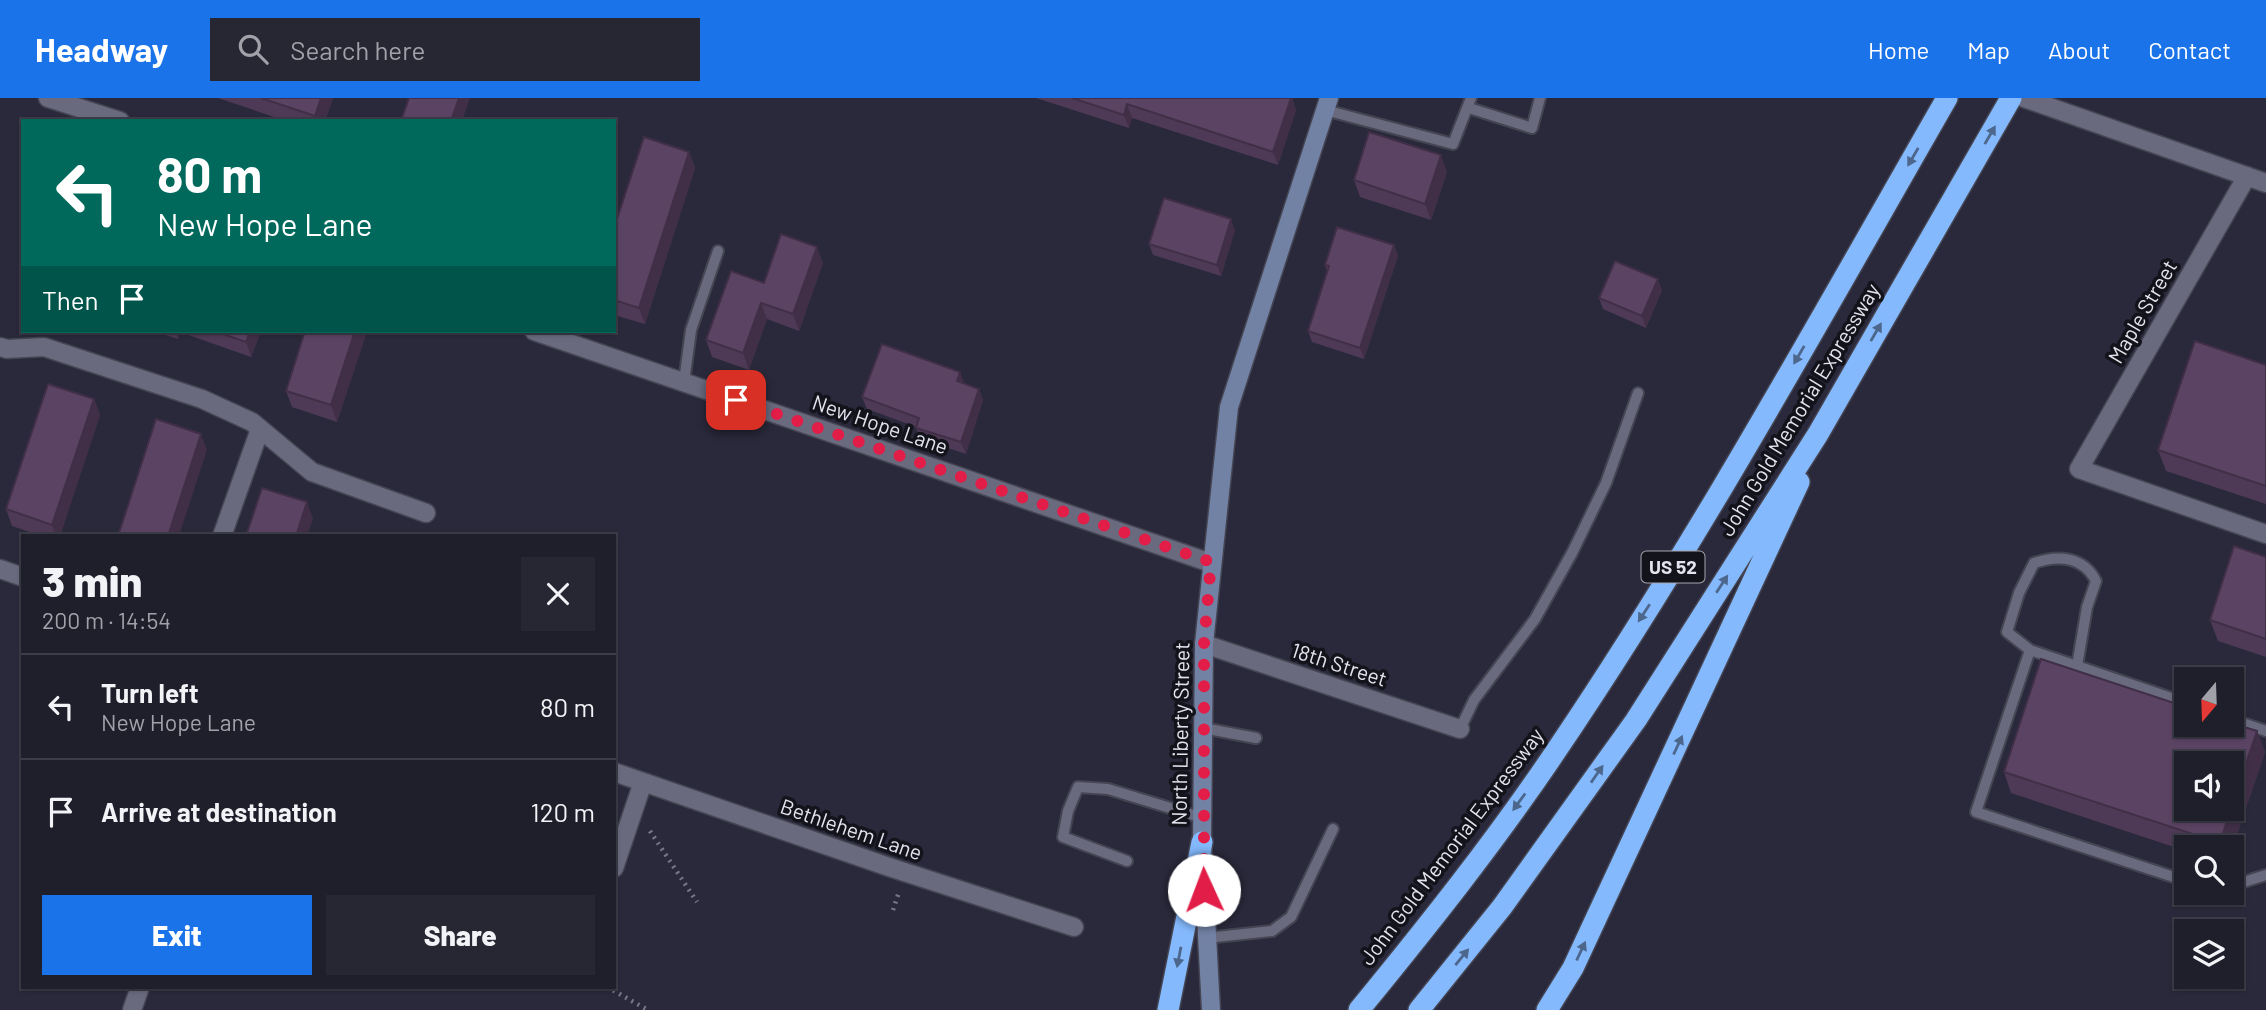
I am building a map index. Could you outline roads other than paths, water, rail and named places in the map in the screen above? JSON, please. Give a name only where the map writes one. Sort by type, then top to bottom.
[{"type":"highway","name":"John Gold Memorial Expressway","points":[[1359,1010],[1450,898],[1560,744],[1714,503],[1947,98]]},
{"type":"highway","name":"John Gold Memorial Expressway","points":[[1419,1010],[1502,907],[1636,720],[1818,434],[2011,98]]},
{"type":"highway","points":[[1547,1010],[1573,968],[1787,511],[1818,434]]},
{"type":"highway","points":[[1168,1010],[1202,842]]},
{"type":"main road","name":"North Liberty Street","points":[[1210,1010],[1202,842],[1204,644],[1228,407],[1328,101]]},
{"type":"street","points":[[48,98],[114,119]]},
{"type":"street","points":[[2024,98],[2266,183]]},
{"type":"street","name":"Maple Street","points":[[2246,176],[2079,469],[2266,534]]},
{"type":"street","name":"New Hope Lane","points":[[540,333],[1211,562]]},
{"type":"street","points":[[0,347],[44,347],[202,398],[252,422],[312,472],[426,513]]},
{"type":"street","points":[[223,534],[260,429]]},
{"type":"street","points":[[0,569],[21,576]]},
{"type":"street","name":"18th Street","points":[[1204,644],[1460,729]]},
{"type":"street","name":"Bethlehem Lane","points":[[616,773],[888,867],[1074,926]]},
{"type":"street","points":[[616,862],[643,782]]},
{"type":"street","points":[[132,1010],[139,989]]},
{"type":"lane","points":[[1328,101],[1453,144],[1470,103],[1532,128],[1540,98]]},
{"type":"lane","points":[[684,382],[691,330],[718,251]]},
{"type":"lane","points":[[1460,729],[1474,700],[1535,619],[1572,553],[1606,483],[1638,393]]},
{"type":"lane","points":[[2077,666],[2087,607],[2096,581],[2090,569],[2067,558],[2034,563],[2019,593],[2007,632],[2030,650],[2077,666],[2174,699]]},
{"type":"lane","points":[[2030,650],[1976,812],[2174,877]]},
{"type":"lane","points":[[2244,723],[2266,731]]},
{"type":"lane","points":[[1203,728],[1256,738]]},
{"type":"lane","points":[[1127,861],[1063,836],[1068,811],[1078,787],[1108,789],[1203,818]]},
{"type":"lane","points":[[1206,938],[1272,931],[1281,926],[1291,917],[1333,829]]},
{"type":"lane","points":[[2244,882],[2266,875]]}]
